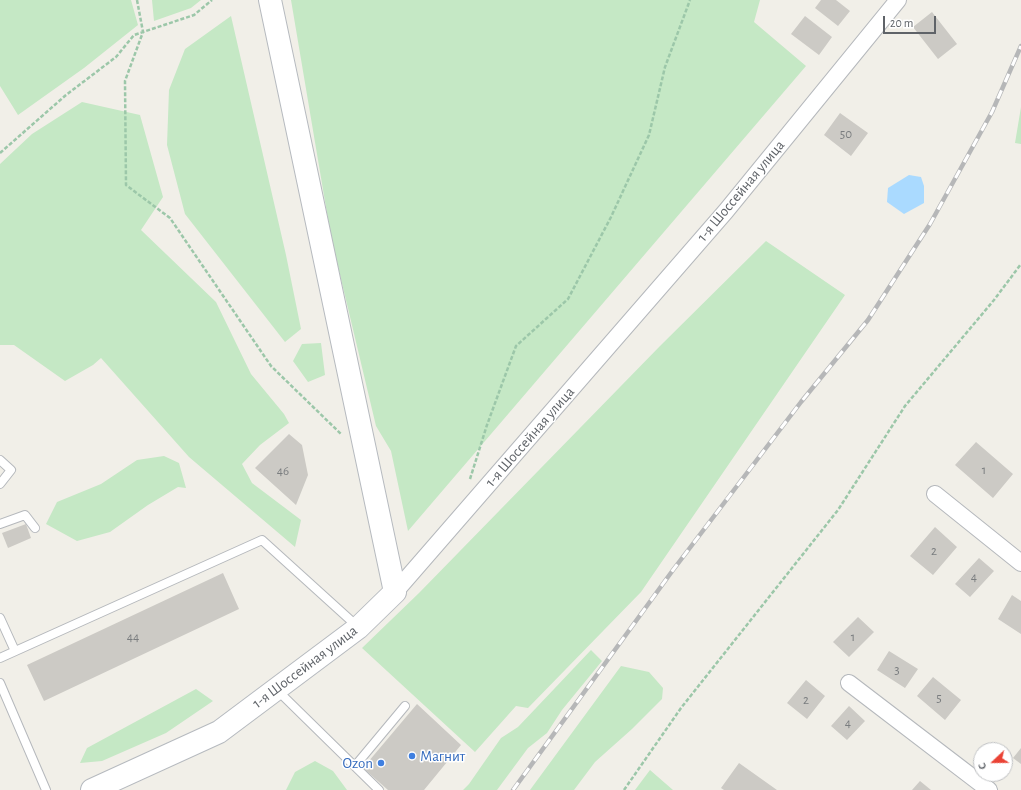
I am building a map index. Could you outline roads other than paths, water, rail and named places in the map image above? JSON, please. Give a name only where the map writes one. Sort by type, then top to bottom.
[{"type":"street","points":[[270,0],[395,592]]},
{"type":"street","name":"1-я Шоссейная улица","points":[[92,790],[219,732],[358,628],[395,592],[726,211],[898,0]]},
{"type":"street","points":[[935,494],[1021,563]]},
{"type":"street","points":[[849,684],[989,790]]},
{"type":"lane","points":[[0,460],[10,470],[0,484]]},
{"type":"lane","points":[[0,524],[25,515],[35,528]]},
{"type":"lane","points":[[0,658],[262,540],[358,628]]},
{"type":"lane","points":[[0,618],[15,651]]},
{"type":"lane","points":[[0,683],[46,790]]},
{"type":"lane","points":[[276,689],[379,790]]},
{"type":"lane","points":[[355,766],[405,706]]},
{"type":"water","points":[[909,175],[921,177],[924,186],[924,203],[904,214],[887,202],[888,188]]},
{"type":"railway","points":[[513,790],[673,570],[801,402],[868,320],[930,224],[992,112],[1021,46]]},
{"type":"place","name":"Магнит","points":[[412,756]]},
{"type":"place","name":"Ozon","points":[[381,763]]}]
